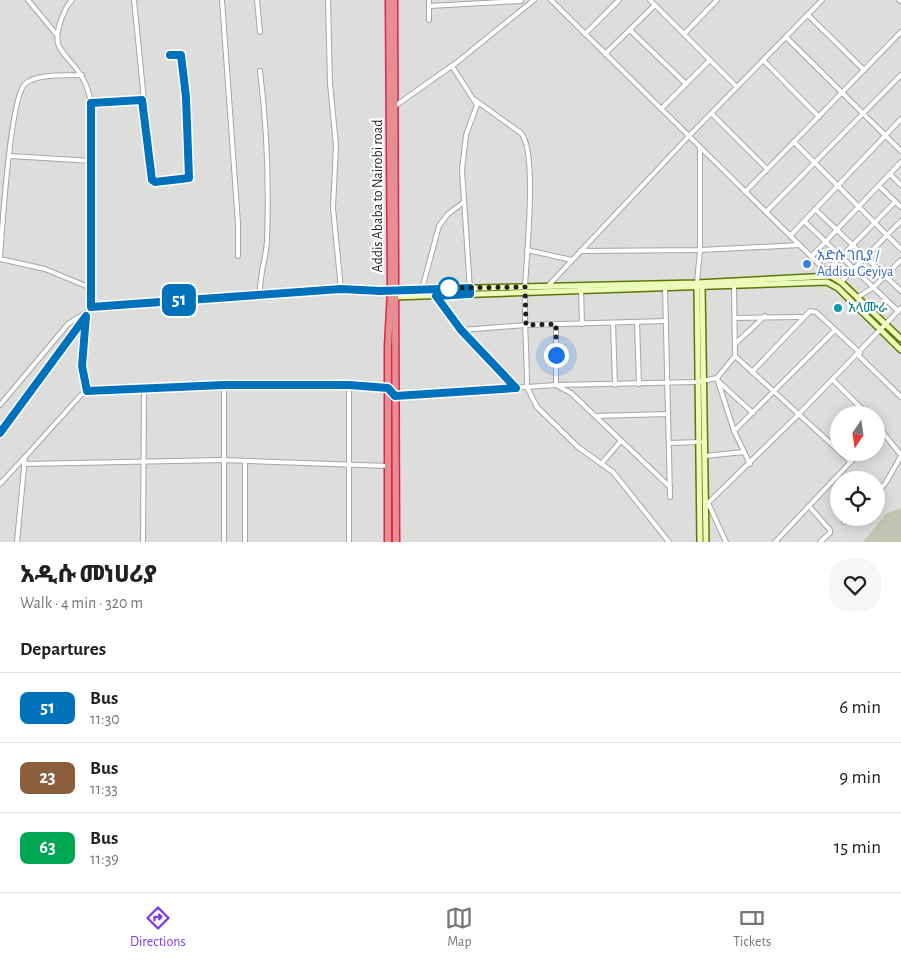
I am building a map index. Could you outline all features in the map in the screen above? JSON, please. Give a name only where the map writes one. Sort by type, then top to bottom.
[{"type":"highway","name":"Addis Ababa to Nairobi road","points":[[388,542],[395,396],[389,0]]},
{"type":"highway","name":"Addis Ababa to Nairobi road","points":[[394,0],[393,293],[388,388],[396,542]]},
{"type":"main road","points":[[699,286],[829,273],[858,297],[901,339]]},
{"type":"main road","points":[[393,293],[436,296],[525,290],[734,286],[827,282],[838,288],[901,350]]},
{"type":"main road","points":[[699,286],[704,381],[706,542]]},
{"type":"main road","points":[[699,286],[697,382],[700,542]]},
{"type":"main road","points":[[393,293],[422,289],[525,290],[547,287],[581,288]]},
{"type":"street","points":[[28,0],[57,35]]},
{"type":"street","points":[[0,433],[90,309],[91,103],[89,90],[82,76],[60,50],[57,35],[64,12],[72,0]]},
{"type":"street","points":[[134,0],[142,100],[152,180],[155,182],[189,178],[186,97],[181,55],[170,55]]},
{"type":"street","points":[[222,0],[238,223],[238,256]]},
{"type":"street","points":[[258,0],[260,32]]},
{"type":"street","points":[[328,0],[330,84],[336,145],[333,208],[341,289]]},
{"type":"street","points":[[429,0],[429,20]]},
{"type":"street","points":[[429,6],[521,0],[522,9]]},
{"type":"street","points":[[395,106],[452,66],[534,0]]},
{"type":"street","points":[[551,0],[829,273],[841,256],[895,202]]},
{"type":"street","points":[[585,34],[619,0]]},
{"type":"street","points":[[650,0],[738,87]]},
{"type":"street","points":[[684,34],[717,0]]},
{"type":"street","points":[[547,287],[688,136],[712,114],[822,0]]},
{"type":"street","points":[[605,54],[655,5]]},
{"type":"street","points":[[808,15],[864,70]]},
{"type":"street","points":[[630,30],[686,84]]},
{"type":"street","points":[[745,192],[901,32]]},
{"type":"street","points":[[786,37],[901,151]]},
{"type":"street","points":[[897,37],[901,41]]},
{"type":"street","points":[[661,109],[710,60]]},
{"type":"street","points":[[763,60],[819,117]]},
{"type":"street","points":[[452,66],[475,100],[525,138],[530,198],[525,290],[527,387],[537,407],[578,447],[613,472],[669,542]]},
{"type":"street","points":[[260,71],[264,102],[264,136],[268,181],[266,244],[260,294]]},
{"type":"street","points":[[766,212],[901,75]]},
{"type":"street","points":[[82,76],[44,78],[25,83],[20,90],[10,156],[0,259],[45,268],[91,288]]},
{"type":"street","points":[[91,103],[142,100]]},
{"type":"street","points":[[470,294],[462,170],[464,142],[476,110],[475,100]]},
{"type":"street","points":[[712,114],[767,169]]},
{"type":"street","points":[[790,236],[901,119]]},
{"type":"street","points":[[794,142],[901,249]]},
{"type":"street","points":[[699,286],[700,147]]},
{"type":"street","points":[[10,156],[92,161]]},
{"type":"street","points":[[812,256],[901,162]]},
{"type":"street","points":[[890,174],[901,185]]},
{"type":"street","points":[[879,186],[901,207]]},
{"type":"street","points":[[422,289],[439,226],[448,214],[464,202]]},
{"type":"street","points":[[815,209],[901,291]]},
{"type":"street","points":[[841,282],[901,220]]},
{"type":"street","points":[[726,542],[707,506],[834,380],[900,310],[874,288],[804,221]]},
{"type":"street","points":[[580,251],[700,250],[800,245]]},
{"type":"street","points":[[527,250],[572,260]]},
{"type":"street","points":[[858,297],[874,288],[901,260]]},
{"type":"street","points":[[665,286],[670,497]]},
{"type":"street","points":[[0,484],[87,391],[144,387],[224,385],[349,385],[388,388],[395,396],[556,385],[697,382],[717,379],[735,356],[734,286]]},
{"type":"street","points":[[581,288],[582,324]]},
{"type":"street","points":[[0,406],[68,324],[90,309],[341,289],[393,293]]},
{"type":"street","points":[[436,296],[461,330],[516,388]]},
{"type":"street","points":[[752,372],[803,317],[810,311],[816,312],[901,397]]},
{"type":"street","points":[[86,316],[82,366],[87,391]]},
{"type":"street","points":[[735,318],[765,316],[803,317]]},
{"type":"street","points":[[735,344],[765,316]]},
{"type":"street","points":[[461,330],[526,325],[666,321]]},
{"type":"street","points":[[637,322],[639,384]]},
{"type":"street","points":[[613,323],[615,385]]},
{"type":"street","points":[[556,324],[556,385]]},
{"type":"street","points":[[734,431],[835,330]]},
{"type":"street","points":[[735,356],[830,443]]},
{"type":"street","points":[[717,379],[752,413]]},
{"type":"street","points":[[717,379],[734,431],[750,464]]},
{"type":"street","points":[[834,380],[859,406]]},
{"type":"street","points":[[224,385],[224,542]]},
{"type":"street","points":[[349,385],[349,542]]},
{"type":"street","points":[[556,385],[570,393],[670,487]]},
{"type":"street","points":[[143,542],[144,387]]},
{"type":"street","points":[[595,416],[668,414]]},
{"type":"street","points":[[885,434],[901,456],[885,484]]},
{"type":"street","points":[[601,464],[621,441]]},
{"type":"street","points":[[669,443],[705,441]]},
{"type":"street","points":[[705,456],[744,452]]},
{"type":"street","points":[[17,542],[25,457]]},
{"type":"street","points":[[24,464],[223,460],[392,466]]},
{"type":"street","points":[[245,461],[246,542]]},
{"type":"street","points":[[775,542],[851,462]]},
{"type":"street","points":[[809,506],[830,530],[830,533],[820,542]]},
{"type":"shaded area","points":[[0,0],[901,0],[901,542],[0,542]]},
{"type":"shaded area","points":[[901,508],[901,542],[863,542],[876,526],[885,526],[886,514]]},
{"type":"bus line","name":"51","points":[[0,433],[77,331],[86,316],[82,372],[87,391],[90,389],[224,385],[349,385],[388,388],[395,396],[516,388],[461,330],[436,296],[470,294],[470,288],[380,291],[341,289],[91,307],[91,103],[142,100],[153,182],[186,180],[190,176],[186,97],[181,55],[170,55]]},
{"type":"place","name":"አድሱ ገቢያ / Addisu Geyiya","points":[[807,264]]},
{"type":"place","name":"አላሙራ","points":[[838,308]]},
{"type":"route","points":[[449,288],[442,288],[525,287],[526,325],[556,324],[556,355]]}]
